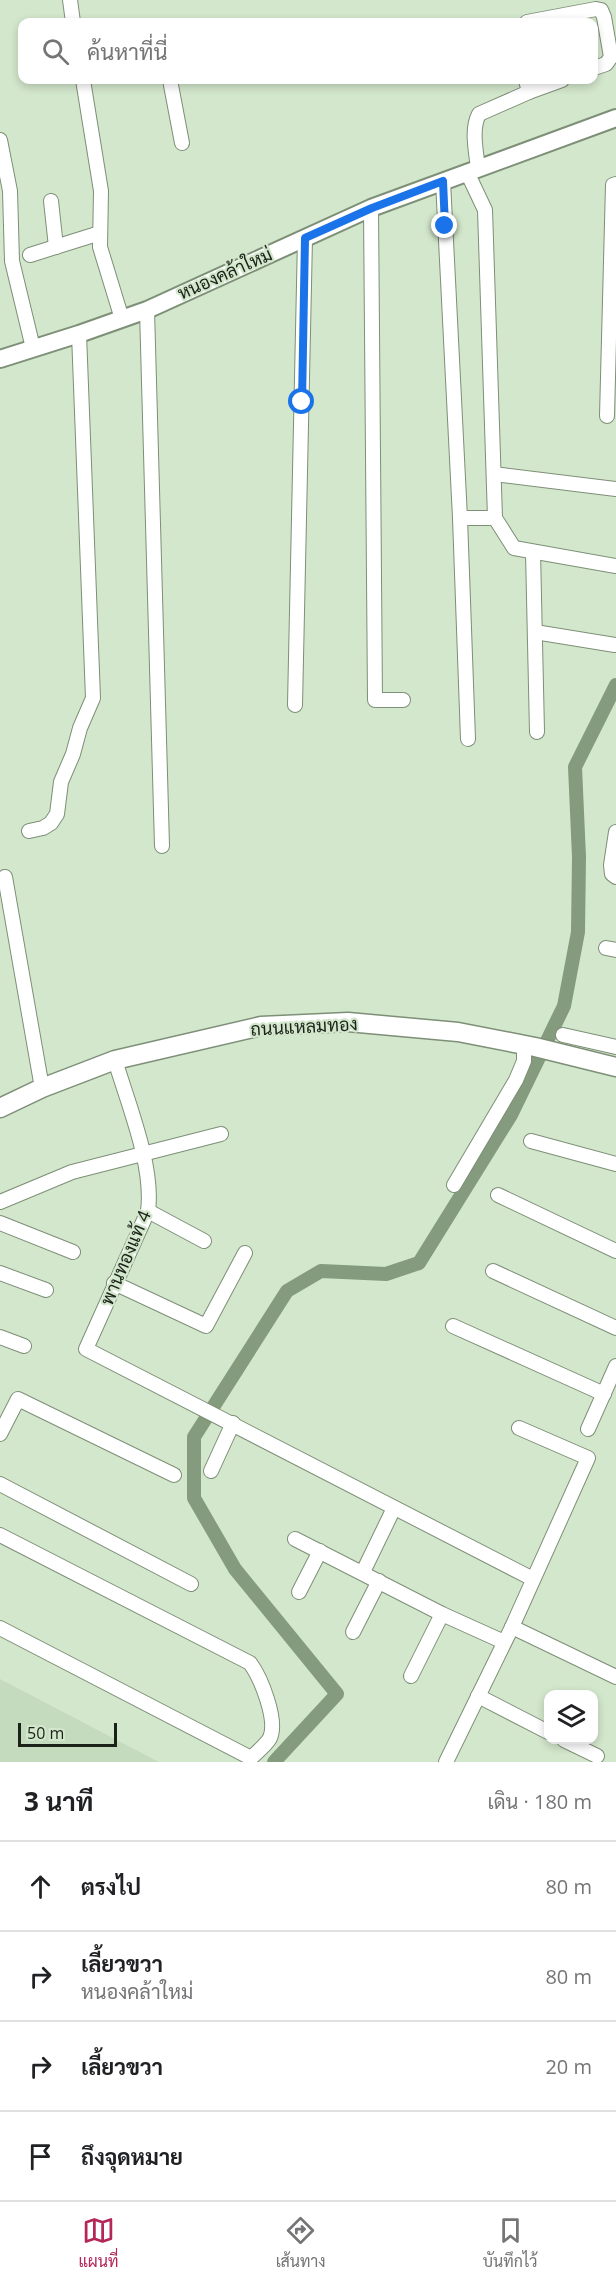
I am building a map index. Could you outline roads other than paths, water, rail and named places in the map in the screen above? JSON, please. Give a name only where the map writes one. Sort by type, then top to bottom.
[{"type":"main road","name":"ถนนแหลมทอง","points":[[0,1108],[42,1088],[115,1060],[261,1026],[348,1022],[458,1032],[530,1045],[616,1067]]},
{"type":"street","points":[[70,0],[73,18]]},
{"type":"street","points":[[548,18],[601,10],[611,57],[606,64],[598,67]]},
{"type":"street","points":[[84,84],[101,191],[100,247],[122,319]]},
{"type":"street","points":[[171,84],[182,143]]},
{"type":"street","points":[[528,86],[479,114],[476,121],[472,170],[485,210],[495,518],[514,548],[616,566]]},
{"type":"street","name":"หนองคล้าใหม่","points":[[0,359],[147,310],[372,208],[616,118]]},
{"type":"street","points":[[0,140],[10,191],[12,261],[33,348]]},
{"type":"street","points":[[443,181],[460,518],[468,739]]},
{"type":"street","points":[[607,416],[613,185],[616,184]]},
{"type":"street","points":[[51,201],[56,247]]},
{"type":"street","points":[[372,208],[375,700],[403,700]]},
{"type":"street","points":[[30,255],[100,233]]},
{"type":"street","points":[[295,705],[305,238]]},
{"type":"street","points":[[147,310],[162,846]]},
{"type":"street","points":[[29,831],[43,828],[51,823],[57,814],[61,782],[93,698],[79,334]]},
{"type":"street","points":[[494,474],[616,489]]},
{"type":"street","points":[[460,518],[495,518]]},
{"type":"street","points":[[533,552],[537,732]]},
{"type":"street","points":[[535,632],[615,645]]},
{"type":"street","points":[[616,832],[611,865],[612,874],[616,877]]},
{"type":"street","points":[[4,877],[42,1088]]},
{"type":"street","points":[[563,1035],[616,1047]]},
{"type":"street","points":[[454,1185],[516,1080],[530,1045]]},
{"type":"street","name":"พานทองแท้ 4","points":[[115,1060],[143,1153],[149,1183],[148,1211],[86,1349],[227,1420]]},
{"type":"street","points":[[0,1202],[72,1172],[221,1134]]},
{"type":"street","points":[[531,1141],[616,1164]]},
{"type":"street","points":[[498,1195],[616,1251]]},
{"type":"street","points":[[148,1211],[204,1241]]},
{"type":"street","points":[[0,1223],[73,1252]]},
{"type":"street","points":[[114,1283],[206,1326],[245,1253]]},
{"type":"street","points":[[493,1271],[616,1328]]},
{"type":"street","points":[[0,1274],[46,1290]]},
{"type":"street","points":[[453,1326],[604,1394]]},
{"type":"street","points":[[0,1337],[24,1346]]},
{"type":"street","points":[[588,1429],[616,1366]]},
{"type":"street","points":[[0,1434],[18,1399],[174,1475]]},
{"type":"street","points":[[212,1471],[227,1420],[533,1579]]},
{"type":"street","points":[[446,1762],[512,1627],[588,1458],[519,1428]]},
{"type":"street","points":[[0,1484],[190,1584]]},
{"type":"street","points":[[363,1572],[394,1508]]},
{"type":"street","points":[[0,1535],[250,1663],[259,1676],[273,1727],[269,1740],[251,1758],[0,1628]]},
{"type":"street","points":[[295,1539],[442,1614],[504,1642]]},
{"type":"street","points":[[299,1592],[320,1551]]},
{"type":"street","points":[[354,1632],[379,1581]]},
{"type":"street","points":[[411,1676],[442,1614]]},
{"type":"street","points":[[512,1627],[616,1677]]},
{"type":"street","points":[[478,1696],[544,1729]]},
{"type":"street","points":[[572,1744],[597,1756]]},
{"type":"waterway","points":[[274,1762],[337,1694],[235,1569],[194,1498],[194,1437],[287,1291],[321,1271],[386,1274],[419,1263],[511,1115],[564,1006],[578,932],[579,857],[575,767],[616,685]]}]
